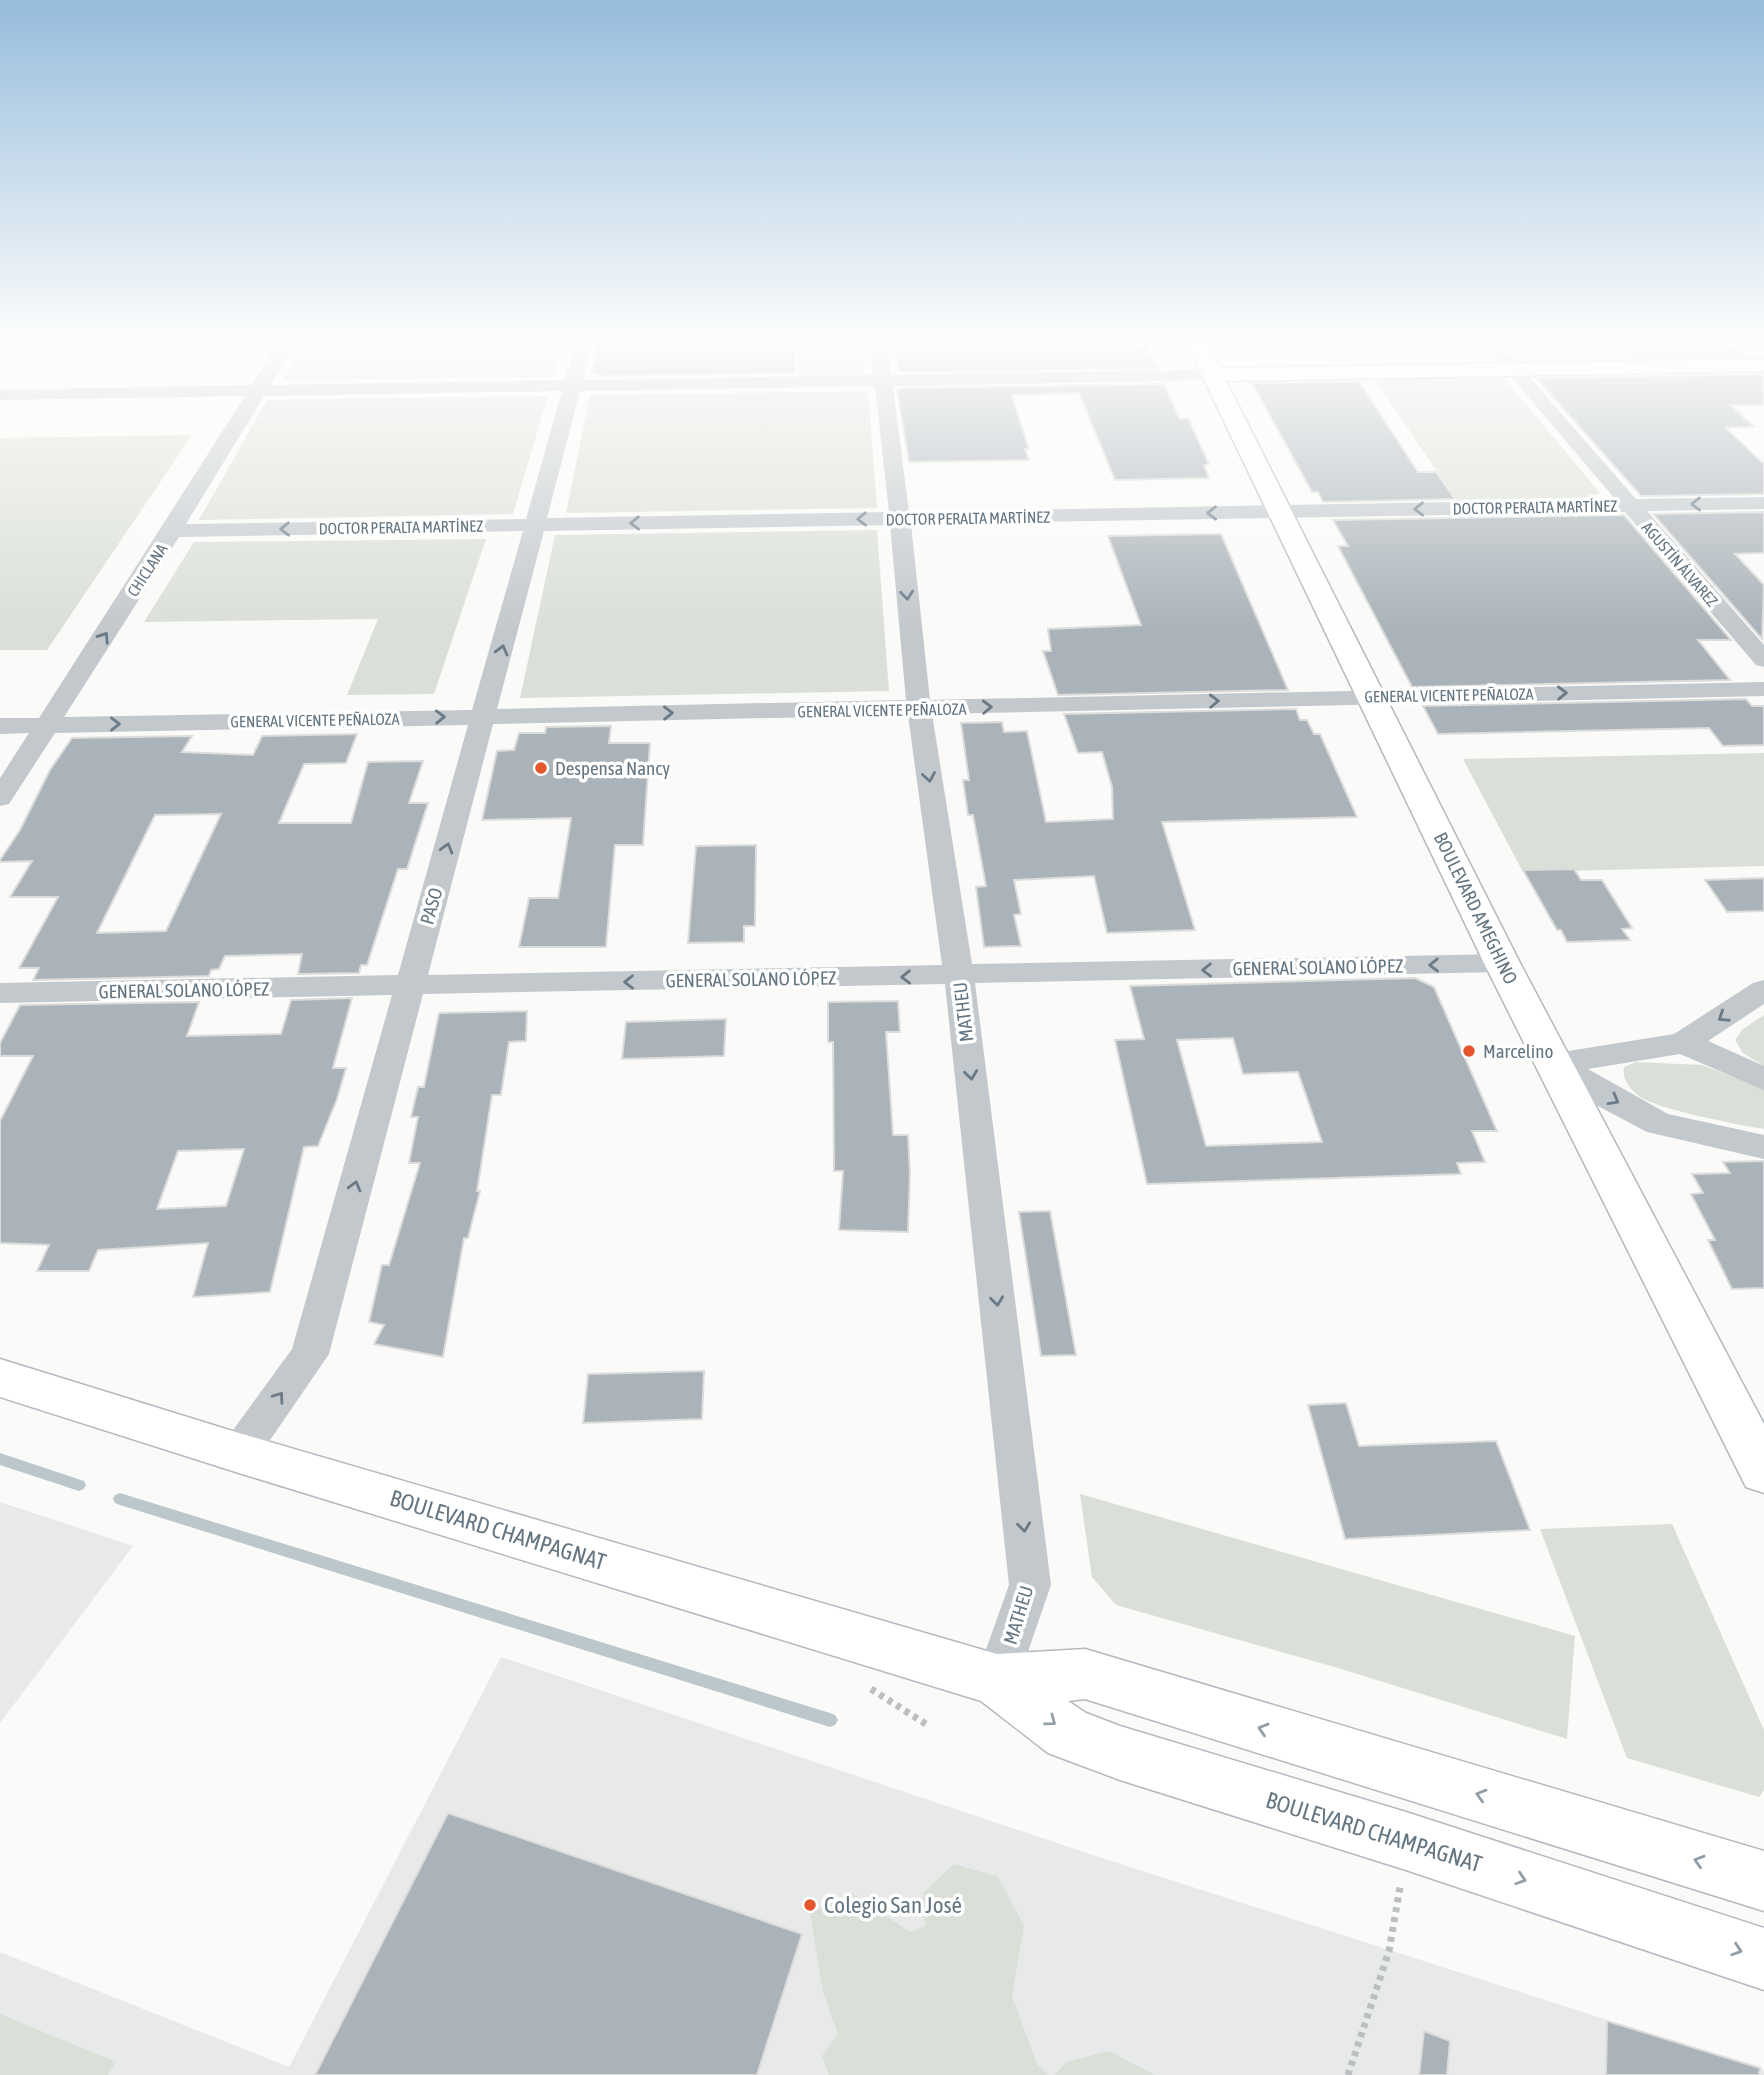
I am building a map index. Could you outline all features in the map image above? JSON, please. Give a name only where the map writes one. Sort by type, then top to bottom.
[{"type":"main road","name":"BOULEVARD AMEGHINO","points":[[1243,437],[1502,963],[1764,1472]]},
{"type":"main road","name":"BOULEVARD CHAMPAGNAT","points":[[0,1378],[239,1453],[997,1680],[1068,1734],[1120,1753],[1406,1840],[1764,1959]]},
{"type":"main road","name":"BOULEVARD CHAMPAGNAT","points":[[997,1680],[1084,1674],[1764,1881]]},
{"type":"street","name":"CHICLANA","points":[[0,798],[230,437]]},
{"type":"street","name":"PASO","points":[[239,1453],[310,1354],[559,437]]},
{"type":"street","name":"MATHEU","points":[[890,437],[919,709],[959,976],[1030,1585],[997,1680]]},
{"type":"street","name":"AGUSTÍN ÁLVAREZ","points":[[1570,437],[1764,660]]},
{"type":"street","name":"DOCTOR PERALTA MARTÍNEZ","points":[[172,531],[1764,503]]},
{"type":"street","name":"GENERAL VICENTE PEÑALOZA","points":[[0,726],[919,709],[1371,696],[1764,689]]},
{"type":"street","name":"GENERAL SOLANO LÓPEZ","points":[[0,993],[959,976],[1502,963]]},
{"type":"street","points":[[1556,1064],[1683,1043],[1764,990]]},
{"type":"street","points":[[1683,1043],[1764,1079]]},
{"type":"street","points":[[1556,1064],[1608,1097],[1659,1124],[1764,1147]]},
{"type":"path","points":[[1348,2075],[1389,1951],[1406,1840]]},
{"type":"shaded area","points":[[191,437],[47,650],[0,650],[0,438]]},
{"type":"shaded area","points":[[246,437],[536,437],[513,514],[199,520]]},
{"type":"shaded area","points":[[581,437],[872,437],[877,508],[566,513]]},
{"type":"shaded area","points":[[1414,437],[1553,437],[1600,493],[1587,498],[1457,501]]},
{"type":"shaded area","points":[[877,530],[889,691],[520,698],[555,535]]},
{"type":"shaded area","points":[[486,539],[434,694],[347,695],[378,619],[144,622],[194,542]]},
{"type":"shaded area","points":[[1764,753],[1764,866],[1523,872],[1463,759]]},
{"type":"shaded area","points":[[1764,1015],[1764,1066],[1743,1053],[1735,1040],[1743,1029]]},
{"type":"shaded area","points":[[1636,1062],[1702,1065],[1764,1088],[1764,1129],[1683,1112],[1642,1098],[1631,1089],[1624,1076],[1624,1067]]},
{"type":"shaded area","points":[[1080,1494],[1575,1636],[1567,1739],[1338,1668],[1116,1605],[1092,1577]]},
{"type":"shaded area","points":[[0,1502],[133,1546],[0,1723]]},
{"type":"shaded area","points":[[1672,1524],[1764,1730],[1764,1790],[1759,1797],[1627,1758],[1540,1529]]},
{"type":"shaded area","name":"Colegio San José","points":[[501,1657],[1105,1859],[1764,2070],[1764,2075],[0,2075],[0,1952],[289,2067]]},
{"type":"shaded area","points":[[954,1864],[998,1877],[1024,1926],[1012,1996],[1037,2064],[1048,2075],[829,2075],[822,2056],[838,2034],[823,1992],[810,1913],[852,1893],[910,1932],[925,1926],[923,1893]]},
{"type":"shaded area","points":[[0,2014],[116,2062],[108,2075],[0,2075]]},
{"type":"shaded area","points":[[1109,2051],[1155,2075],[1055,2075],[1066,2062]]},
{"type":"building","points":[[905,437],[1025,437],[1029,449],[1025,449],[1029,460],[909,462]]},
{"type":"building","points":[[1097,437],[1197,437],[1209,464],[1204,465],[1209,478],[1115,480]]},
{"type":"building","points":[[1282,437],[1395,437],[1418,472],[1436,472],[1455,499],[1323,502],[1318,492],[1312,492]]},
{"type":"building","points":[[1588,437],[1735,437],[1764,464],[1764,494],[1641,496]]},
{"type":"building","points":[[1764,512],[1764,553],[1735,554],[1764,585],[1762,639],[1653,514]]},
{"type":"building","points":[[1624,515],[1731,640],[1698,640],[1730,680],[1412,687],[1338,546],[1348,546],[1333,520]]},
{"type":"building","points":[[1221,534],[1288,690],[1058,695],[1043,651],[1051,651],[1048,629],[1141,625],[1108,536]]},
{"type":"building","points":[[1746,699],[1752,706],[1764,706],[1764,745],[1723,746],[1709,728],[1438,734],[1423,706]]},
{"type":"building","points":[[1296,709],[1300,720],[1307,720],[1314,734],[1320,734],[1357,817],[1162,822],[1195,930],[1107,933],[1094,876],[1014,880],[1021,914],[1014,915],[1021,946],[984,947],[976,887],[986,886],[973,815],[968,815],[963,780],[969,780],[961,723],[1002,722],[1004,732],[1027,731],[1046,822],[1113,819],[1112,787],[1102,752],[1078,753],[1064,714]]},
{"type":"building","points":[[611,726],[609,743],[650,743],[643,845],[615,845],[606,947],[519,947],[529,898],[558,898],[571,818],[482,820],[497,751],[514,750],[519,733],[545,733],[546,727]]},
{"type":"building","points":[[357,734],[346,763],[304,764],[279,823],[351,823],[368,762],[423,761],[409,803],[428,803],[407,869],[398,869],[367,965],[361,965],[359,973],[298,974],[302,954],[225,956],[219,969],[211,970],[209,976],[33,980],[39,968],[19,968],[58,897],[10,897],[32,861],[0,860],[20,830],[50,770],[72,738],[192,736],[182,752],[253,755],[262,736]],"holes":[[[221,814],[166,931],[97,933],[155,815]]]},
{"type":"building","points":[[756,845],[755,926],[744,926],[744,942],[688,943],[696,846]]},
{"type":"building","points":[[1574,869],[1581,880],[1602,880],[1632,928],[1622,929],[1630,940],[1567,942],[1561,930],[1557,930],[1523,870]]},
{"type":"building","points":[[1764,878],[1764,911],[1727,912],[1705,880]]},
{"type":"building","points":[[1415,978],[1434,987],[1497,1131],[1472,1131],[1485,1162],[1457,1163],[1461,1174],[1147,1184],[1115,1040],[1144,1039],[1130,986]],"holes":[[[1233,1038],[1243,1074],[1298,1072],[1322,1142],[1206,1146],[1177,1040]]]},
{"type":"building","points":[[352,998],[333,1068],[346,1068],[318,1146],[304,1147],[270,1292],[193,1297],[208,1243],[98,1250],[89,1271],[37,1271],[49,1245],[0,1243],[0,1121],[33,1056],[0,1056],[0,1043],[20,1005],[199,1002],[187,1036],[281,1034],[291,1000]],"holes":[[[244,1149],[226,1206],[157,1209],[178,1151]]]},
{"type":"building","points":[[898,1001],[900,1032],[886,1032],[893,1135],[908,1135],[908,1232],[839,1230],[843,1171],[834,1171],[833,1042],[828,1042],[828,1002]]},
{"type":"building","points":[[527,1011],[526,1041],[509,1042],[501,1095],[492,1095],[477,1191],[480,1191],[468,1238],[464,1238],[443,1357],[374,1344],[384,1325],[369,1322],[382,1265],[389,1265],[420,1163],[409,1163],[418,1117],[411,1117],[418,1087],[424,1087],[439,1013]]},
{"type":"building","points":[[726,1019],[724,1056],[622,1059],[626,1022]]},
{"type":"building","points":[[1764,1161],[1764,1288],[1732,1289],[1708,1240],[1715,1240],[1691,1194],[1703,1193],[1692,1174],[1730,1173],[1723,1162]]},
{"type":"building","points":[[1050,1211],[1076,1355],[1041,1356],[1019,1212]]},
{"type":"building","points":[[704,1371],[702,1419],[583,1423],[588,1374]]},
{"type":"building","points":[[1346,1403],[1359,1446],[1496,1441],[1530,1530],[1345,1539],[1308,1405]]},
{"type":"building","points":[[448,1813],[802,1934],[757,2075],[315,2075]]},
{"type":"building","points":[[1607,2021],[1760,2068],[1759,2075],[1606,2075]]},
{"type":"building","points":[[1424,2031],[1450,2041],[1447,2075],[1419,2075]]},
{"type":"waterway","points":[[0,1459],[79,1485]]},
{"type":"waterway","points":[[120,1499],[830,1720]]},
{"type":"place","name":"Despensa Nancy","points":[[541,768]]},
{"type":"place","name":"Marcelino","points":[[1469,1051]]},
{"type":"place","name":"Colegio San José","points":[[810,1905]]}]
